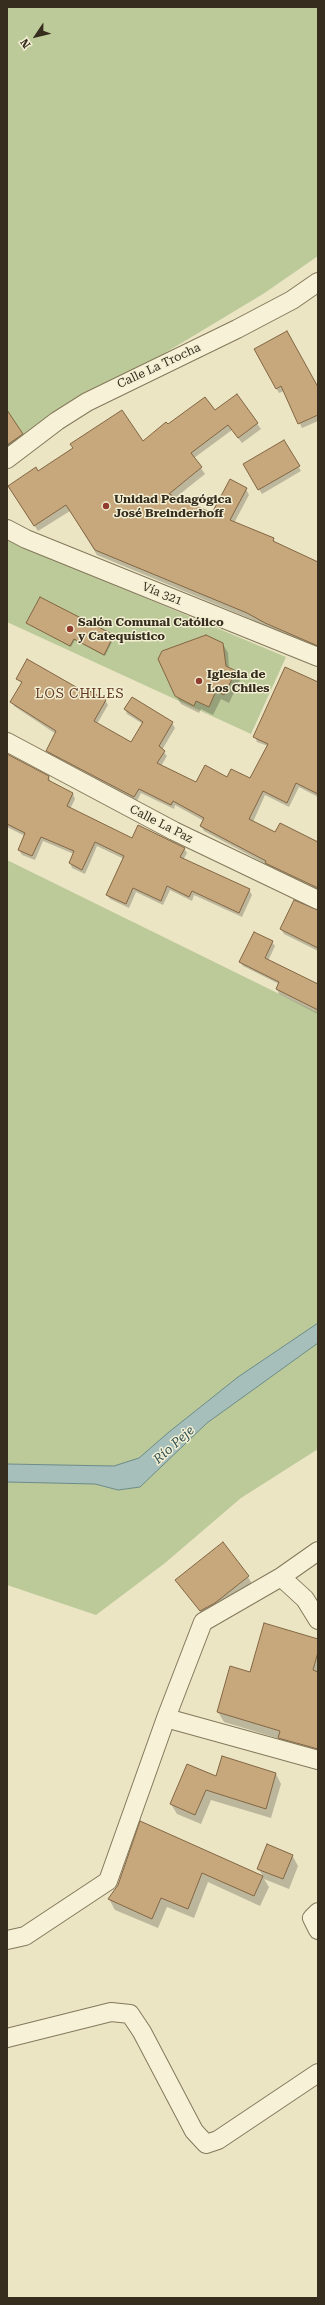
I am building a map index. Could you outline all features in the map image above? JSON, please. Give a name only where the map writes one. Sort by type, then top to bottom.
[{"type":"street","name":"Calle La Trocha","points":[[7,459],[46,429],[87,402],[238,329],[292,300],[318,282]]},
{"type":"street","name":"Vía 321","points":[[7,529],[26,539],[318,657]]},
{"type":"street","name":"Calle La Paz","points":[[7,742],[174,831],[318,900]]},
{"type":"street","points":[[7,1940],[25,1936],[108,1881],[166,1718],[203,1622],[281,1577],[318,1551]]},
{"type":"street","points":[[281,1577],[306,1599],[318,1620]]},
{"type":"street","points":[[166,1718],[318,1760]]},
{"type":"street","points":[[318,1912],[312,1918],[318,1930]]},
{"type":"street","points":[[7,2038],[111,2012],[130,2014],[142,2032],[194,2131],[206,2144],[218,2140],[318,2073]]},
{"type":"green space","points":[[7,7],[318,7],[318,256],[263,294],[7,448]]},
{"type":"green space","points":[[7,540],[286,657],[251,734],[7,622]]},
{"type":"green space","points":[[7,860],[318,1013],[318,1449],[241,1498],[165,1563],[96,1615],[7,1585]]},
{"type":"water","name":"Río Peje","points":[[318,1323],[318,1343],[207,1423],[140,1487],[118,1490],[95,1484],[7,1482],[7,1464],[114,1466],[139,1458],[238,1377]]},
{"type":"building","points":[[287,331],[318,387],[318,415],[298,424],[281,386],[276,389],[254,349]]},
{"type":"building","name":"Unidad Pedagógica José Breinderhoff","points":[[237,394],[258,423],[238,438],[228,425],[191,453],[202,467],[169,494],[212,513],[230,479],[247,488],[230,520],[274,538],[273,541],[318,562],[318,646],[265,623],[247,613],[95,550],[66,505],[34,526],[8,486],[36,467],[38,471],[73,448],[70,444],[122,410],[143,441],[166,422],[168,424],[205,397],[215,410]]},
{"type":"building","points":[[7,410],[23,434],[7,445]]},
{"type":"building","points":[[284,440],[300,466],[258,490],[243,464]]},
{"type":"building","name":"Salón Comunal Católico y Catequístico","points":[[40,597],[114,635],[104,655],[74,639],[70,646],[26,623]]},
{"type":"building","name":"Iglesia de Los Chiles","points":[[206,635],[223,643],[226,666],[236,671],[224,695],[216,691],[209,707],[196,701],[194,706],[175,696],[158,659],[162,651]]},
{"type":"building","points":[[27,659],[83,691],[84,688],[106,700],[94,721],[131,742],[143,722],[124,709],[132,697],[173,722],[159,746],[165,751],[157,763],[196,782],[205,765],[227,777],[231,769],[250,778],[268,744],[253,737],[285,667],[318,682],[318,794],[296,783],[287,803],[263,791],[249,819],[275,832],[280,823],[318,842],[318,888],[265,863],[266,861],[200,826],[204,818],[173,801],[171,805],[139,789],[134,797],[46,751],[56,731],[10,702],[22,682],[16,679]]},
{"type":"building","points":[[7,754],[49,776],[48,780],[73,793],[67,806],[132,838],[138,825],[185,848],[180,857],[250,889],[239,913],[192,891],[189,897],[167,886],[161,901],[133,888],[126,904],[106,895],[124,856],[95,842],[82,870],[69,863],[74,851],[41,837],[32,856],[18,850],[25,833],[7,824]]},
{"type":"building","points":[[294,900],[318,910],[318,948],[280,929]]},
{"type":"building","points":[[254,932],[273,941],[265,958],[318,984],[318,1010],[276,989],[279,982],[239,962]]},
{"type":"building","points":[[223,1542],[249,1576],[215,1603],[200,1611],[175,1580]]},
{"type":"building","points":[[264,1623],[318,1639],[318,1652],[313,1670],[318,1672],[318,1749],[278,1738],[280,1731],[217,1712],[230,1666],[250,1672]]},
{"type":"building","points":[[222,1756],[276,1773],[266,1809],[206,1790],[195,1815],[170,1804],[187,1764],[216,1776]]},
{"type":"building","points":[[140,1821],[263,1876],[254,1896],[202,1873],[188,1909],[161,1898],[152,1919],[108,1899],[118,1885]]},
{"type":"building","points":[[267,1844],[293,1855],[283,1879],[257,1869]]},
{"type":"place","name":"Unidad Pedagógica José Breinderhoff","points":[[106,506]]},
{"type":"place","name":"Salón Comunal Católico y Catequístico","points":[[70,629]]},
{"type":"place","name":"Iglesia de Los Chiles","points":[[199,681]]},
{"type":"district","name":"LOS CHILES","points":[[80,694]]}]
